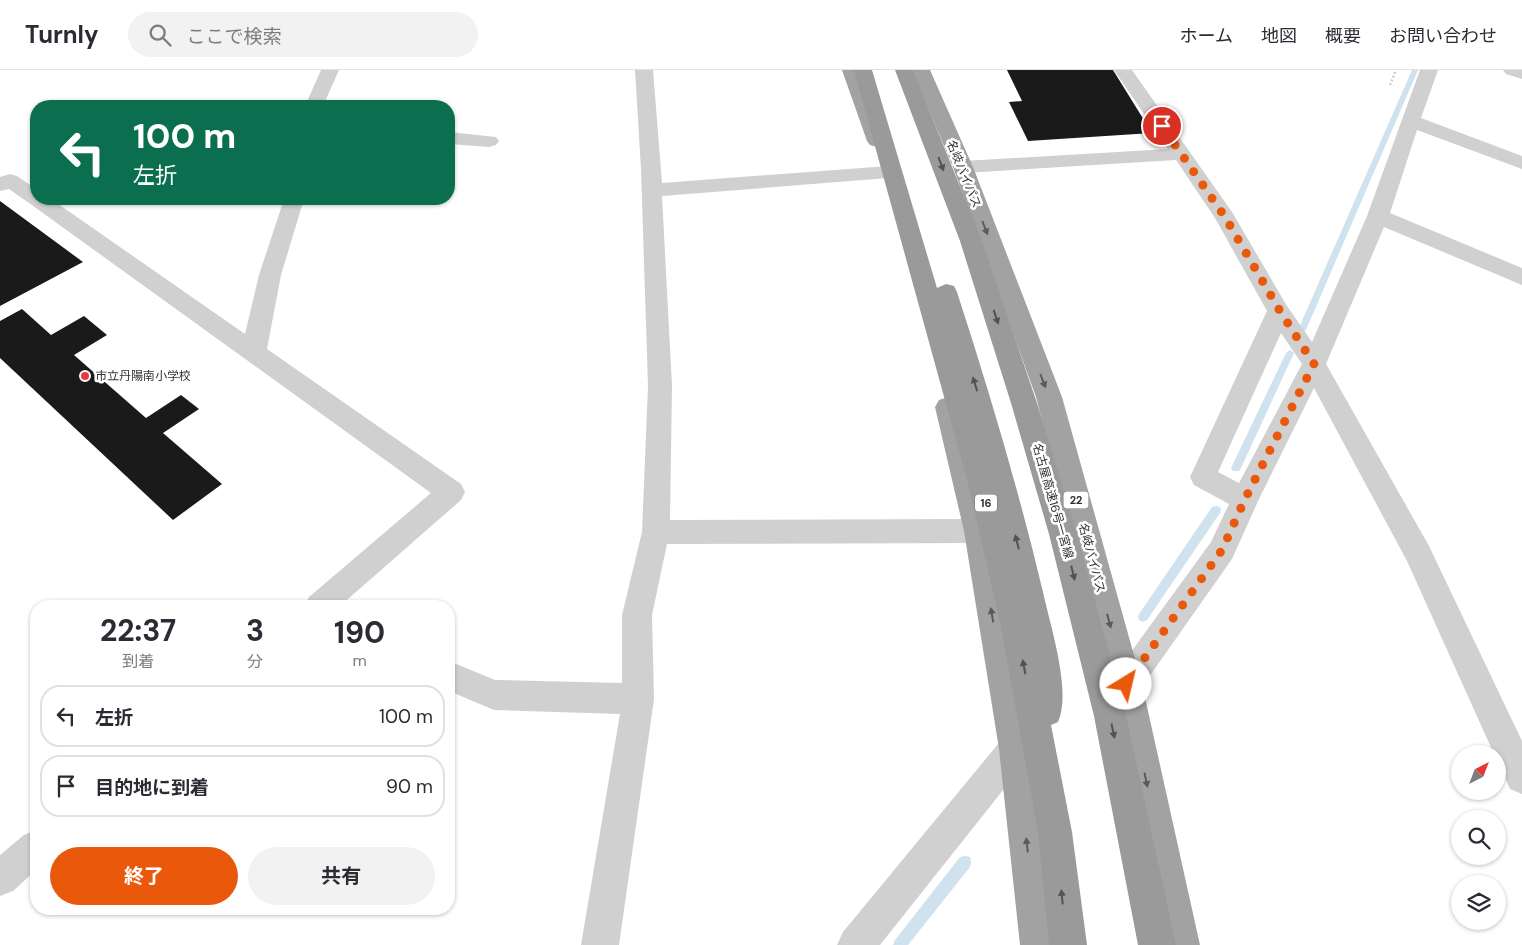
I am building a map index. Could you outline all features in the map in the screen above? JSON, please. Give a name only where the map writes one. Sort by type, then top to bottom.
[{"type":"highway","points":[[851,70],[888,172],[925,311],[978,530],[1015,749],[1039,945]]},
{"type":"highway","name":"16","points":[[863,70],[984,491],[1016,627],[1055,832],[1068,945]]},
{"type":"highway","points":[[873,70],[897,135],[981,405],[1018,548],[1044,663],[1055,832]]},
{"type":"highway","name":"名古屋高速16号一宮線","points":[[904,70],[971,241],[1024,403],[1063,534],[1110,716],[1162,940]]},
{"type":"highway","name":"名岐バイパス","points":[[921,70],[962,167],[1049,398],[1126,684],[1162,940]]},
{"type":"street","points":[[317,100],[330,70]]},
{"type":"street","points":[[600,945],[638,699],[637,615],[656,532],[660,386],[652,190],[644,70]]},
{"type":"street","points":[[1123,70],[1225,217],[1280,311],[1314,364],[1419,555],[1522,777]]},
{"type":"street","points":[[1126,684],[1222,550],[1245,499],[1314,364],[1378,216],[1429,70]]},
{"type":"street","points":[[1512,70],[1522,74]]},
{"type":"street","points":[[1410,121],[1522,163]]},
{"type":"street","points":[[455,138],[488,141]]},
{"type":"street","points":[[962,167],[1181,154]]},
{"type":"street","points":[[652,190],[888,172]]},
{"type":"street","points":[[0,185],[10,180],[30,194]]},
{"type":"street","points":[[45,205],[451,492],[326,600]]},
{"type":"street","points":[[254,353],[260,314],[279,240],[292,205]]},
{"type":"street","points":[[1378,216],[1522,277]]},
{"type":"street","points":[[1245,499],[1203,477],[1280,311]]},
{"type":"street","points":[[656,532],[978,530]]},
{"type":"street","points":[[455,679],[494,695],[638,699]]},
{"type":"street","points":[[856,945],[1015,749]]},
{"type":"street","points":[[0,878],[30,852]]},
{"type":"path","points":[[1390,85],[1396,70]]},
{"type":"building","points":[[1007,70],[1113,70],[1152,133],[1028,141],[1009,102],[1022,101]]},
{"type":"building","points":[[0,201],[83,262],[0,306]]},
{"type":"building","points":[[22,309],[51,335],[84,316],[107,335],[74,355],[146,418],[181,395],[199,409],[163,433],[222,484],[173,520],[0,358],[0,321]]},
{"type":"waterway","points":[[1302,330],[1415,70]]},
{"type":"waterway","points":[[1236,468],[1290,353]]},
{"type":"waterway","points":[[1143,617],[1216,510]]},
{"type":"waterway","points":[[900,945],[965,862]]},
{"type":"place","name":"市立丹陽南小学校","points":[[85,376]]},
{"type":"route","points":[[1126,684],[1222,550],[1245,499],[1314,364],[1280,311],[1225,217],[1162,126]]}]
